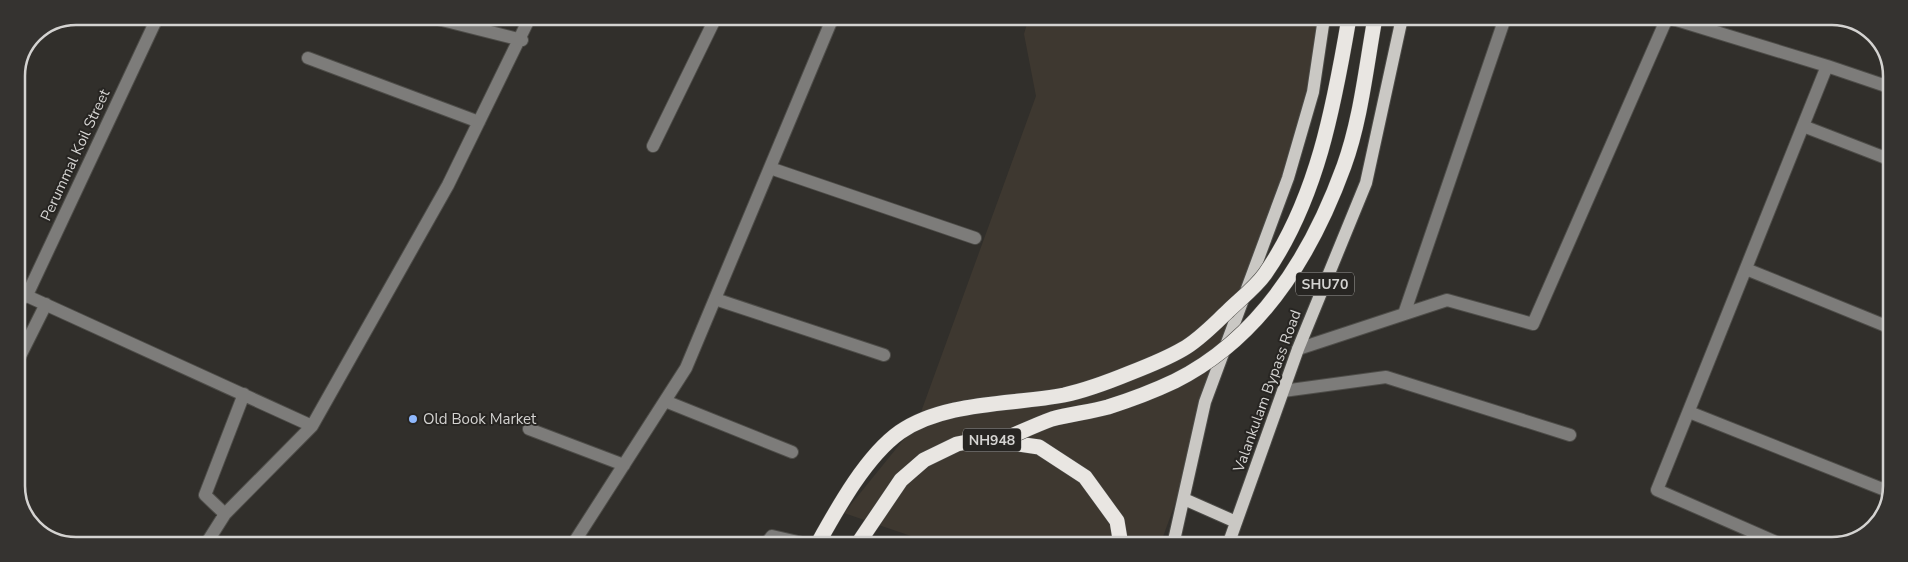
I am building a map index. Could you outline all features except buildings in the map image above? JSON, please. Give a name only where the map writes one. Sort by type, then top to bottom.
[{"type":"highway","points":[[821,537],[841,501],[874,458],[900,432],[926,420],[962,409],[1063,395],[1096,386],[1164,360],[1184,348],[1214,324],[1264,276],[1292,229],[1319,158],[1335,103],[1348,25]]},
{"type":"highway","points":[[1000,442],[1052,420],[1109,406],[1173,382],[1197,369],[1254,324],[1284,286],[1314,236],[1345,165],[1360,101],[1374,25]]},
{"type":"highway","name":"NH948","points":[[862,537],[901,480],[924,460],[958,444],[982,439],[1039,447],[1085,477],[1116,521],[1120,537]]},
{"type":"main road","points":[[1175,537],[1205,402],[1288,178],[1313,92],[1323,25]]},
{"type":"main road","name":"Valankulam Bypass Road","points":[[1231,537],[1298,349],[1366,183],[1400,25]]},
{"type":"main road","points":[[1184,499],[1236,522]]},
{"type":"street","name":"Perummal Koil Street","points":[[25,286],[154,25]]},
{"type":"street","points":[[463,25],[521,39]]},
{"type":"street","points":[[210,537],[225,514],[312,426],[448,185],[527,25]]},
{"type":"street","points":[[653,146],[712,25]]},
{"type":"street","points":[[578,537],[686,368],[830,25]]},
{"type":"street","points":[[1404,314],[1503,25]]},
{"type":"street","points":[[1298,349],[1447,300],[1533,324],[1666,25]]},
{"type":"street","points":[[1692,25],[1883,85]]},
{"type":"street","points":[[308,58],[479,122]]},
{"type":"street","points":[[1764,537],[1657,490],[1827,66]]},
{"type":"street","points":[[1803,126],[1883,157]]},
{"type":"street","points":[[770,168],[974,238]]},
{"type":"street","points":[[1746,269],[1883,325]]},
{"type":"street","points":[[25,298],[46,304],[312,426]]},
{"type":"street","points":[[715,299],[884,355]]},
{"type":"street","points":[[25,346],[46,304]]},
{"type":"street","points":[[1283,391],[1386,377],[1570,435]]},
{"type":"street","points":[[225,514],[205,495],[244,394]]},
{"type":"street","points":[[665,401],[792,452]]},
{"type":"street","points":[[1689,412],[1883,489]]},
{"type":"street","points":[[529,429],[624,465]]},
{"type":"shaded area","points":[[1027,25],[1327,25],[1295,174],[1163,537],[914,537],[844,513],[917,423],[1036,96],[1024,34]]},
{"type":"place","name":"Old Book Market","points":[[413,419]]}]
